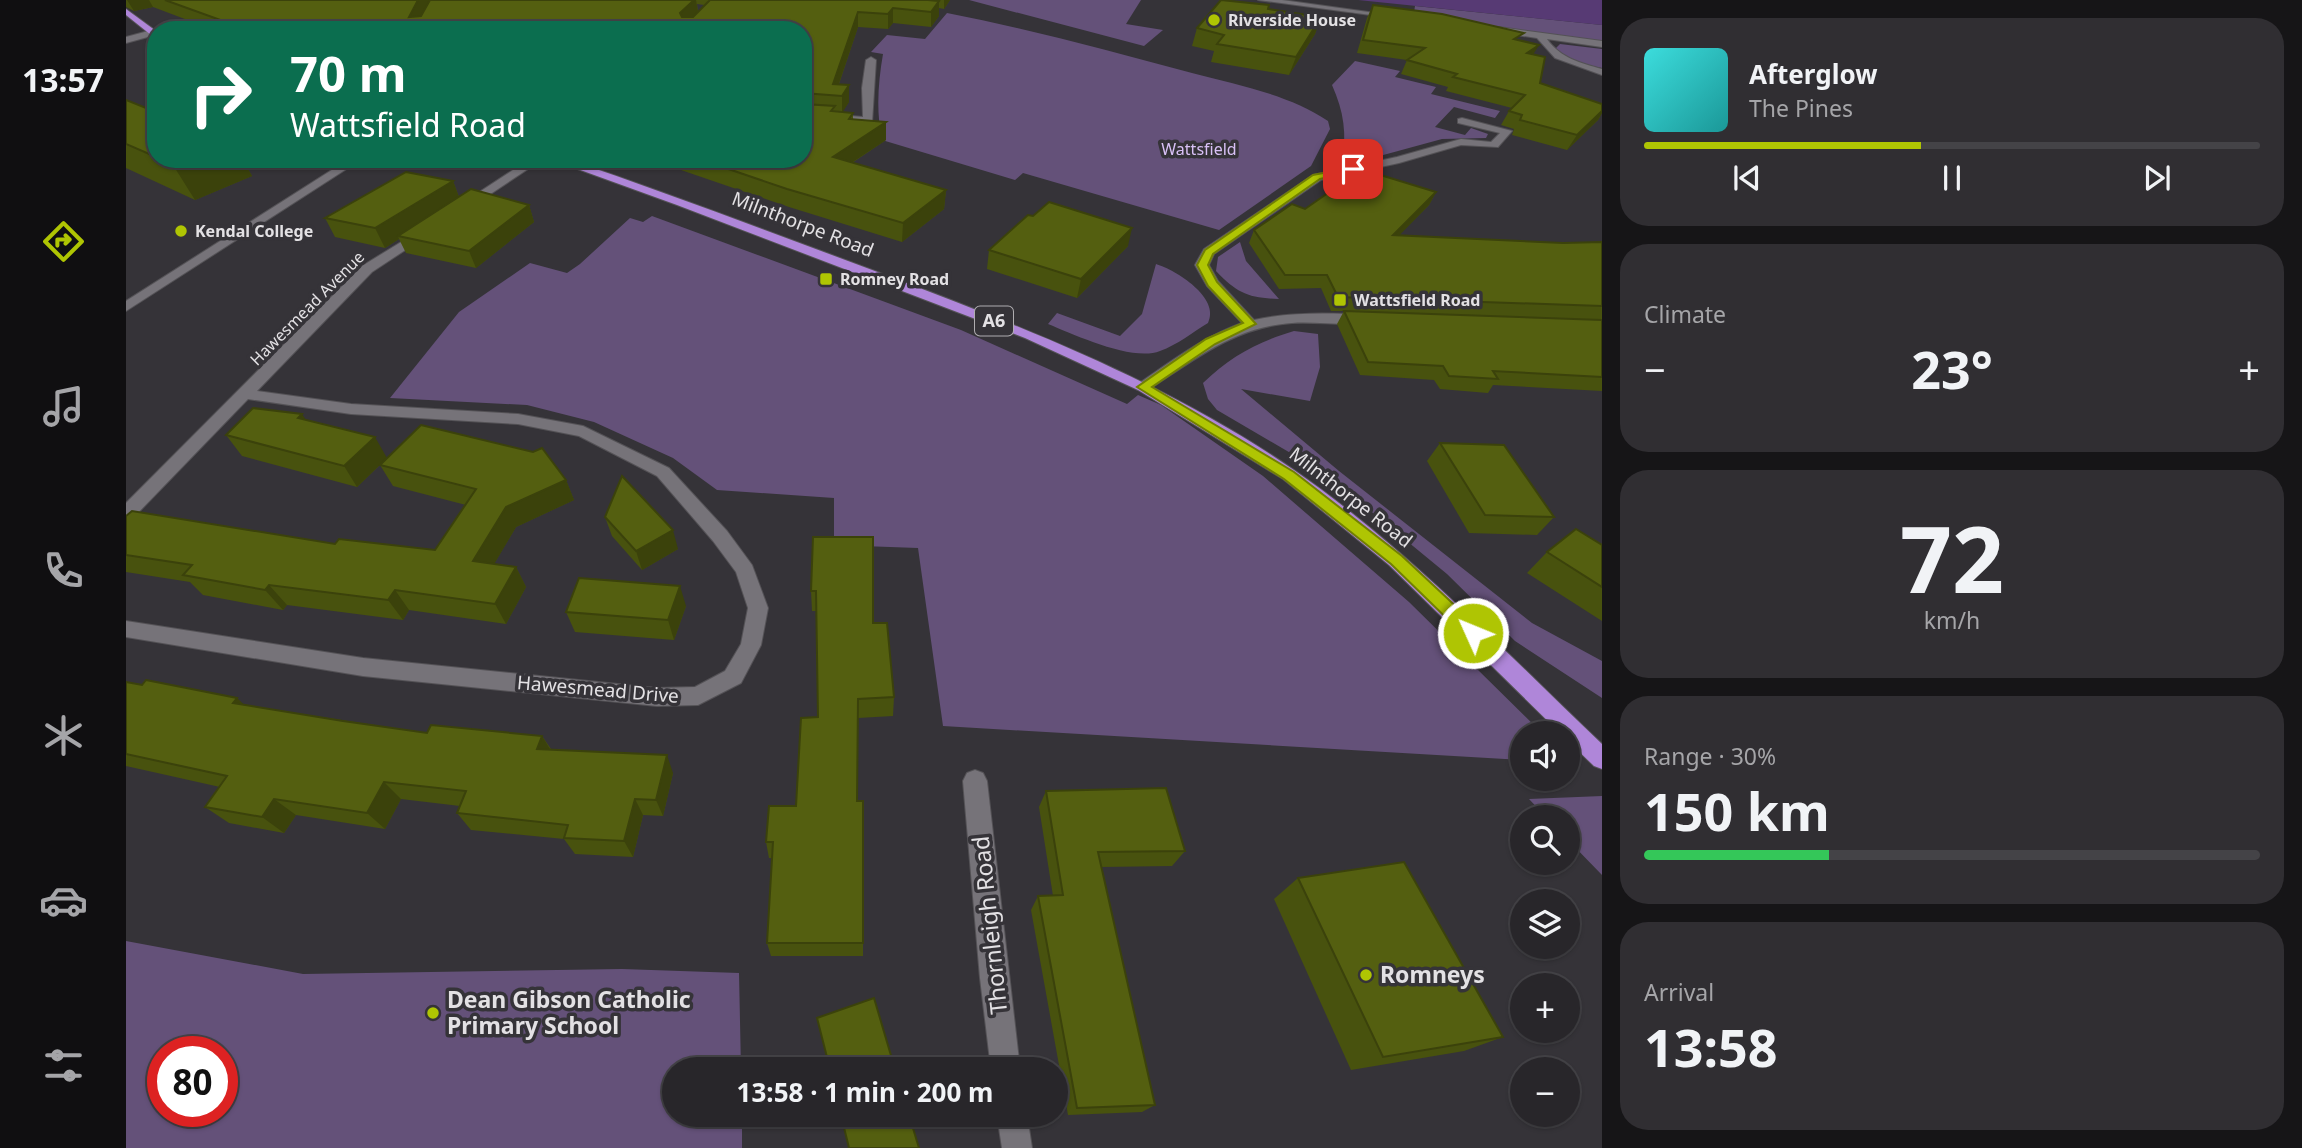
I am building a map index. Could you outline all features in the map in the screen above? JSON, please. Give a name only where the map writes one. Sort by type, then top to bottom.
[{"type":"highway","points":[[126,11],[147,28]]},
{"type":"highway","name":"Milnthorpe Road","points":[[581,168],[681,202],[1017,330],[1143,387],[1289,475],[1396,560],[1602,759]]},
{"type":"street","points":[[1262,0],[1402,17]]},
{"type":"street","points":[[1486,28],[1602,44]]},
{"type":"street","points":[[1540,35],[1546,48],[1556,55],[1570,63],[1602,72]]},
{"type":"street","points":[[126,40],[147,36]]},
{"type":"street","points":[[812,116],[868,121],[867,88],[871,60]]},
{"type":"street","points":[[1250,324],[1212,283],[1202,265],[1209,252],[1317,177],[1399,160],[1461,142],[1494,145],[1507,131],[1462,121]]},
{"type":"street","points":[[126,307],[343,168]]},
{"type":"street","points":[[454,213],[524,168]]},
{"type":"street","name":"Hawesmead Avenue","points":[[126,514],[367,269],[432,227]]},
{"type":"street","points":[[1143,387],[1211,341],[1250,324],[1318,317],[1377,319]]},
{"type":"street","name":"Hawesmead Drive","points":[[126,629],[363,667],[657,697],[698,696],[733,677],[751,645],[758,608],[745,570],[720,537],[663,472],[583,431],[518,419],[351,409],[246,394]]},
{"type":"street","name":"Thornleigh Road","points":[[975,781],[1004,1057]]},
{"type":"street","points":[[1014,1127],[1017,1148]]},
{"type":"green space","points":[[969,0],[1141,0],[1126,24],[1163,30],[1144,46]]},
{"type":"green space","points":[[1415,6],[1602,25],[1602,42],[1385,12],[1414,12]]},
{"type":"green space","name":"Wattsfield","points":[[947,13],[1070,41],[1262,91],[1313,112],[1328,121],[1330,129],[1311,166],[1219,230],[1023,173],[1015,180],[882,140],[878,97],[883,54],[871,52],[887,35],[925,39]]},
{"type":"green space","points":[[1560,44],[1602,49],[1602,68],[1583,64],[1566,56],[1555,49]]},
{"type":"green space","points":[[1355,61],[1400,71],[1395,77],[1436,87],[1431,94],[1500,111],[1495,118],[1454,107],[1435,127],[1465,135],[1471,128],[1488,134],[1486,138],[1442,139],[1354,163],[1342,162],[1343,123],[1332,85]]},
{"type":"green space","points":[[652,216],[961,330],[1127,404],[1138,395],[1161,405],[1263,476],[1409,602],[1530,721],[1510,721],[1510,759],[943,726],[918,548],[834,545],[834,498],[717,490],[673,458],[594,422],[527,405],[390,398],[459,312],[530,263],[567,273],[630,218],[643,222]]},
{"type":"green space","points":[[1240,242],[1246,261],[1279,299],[1244,293],[1230,285],[1216,271],[1218,257]]},
{"type":"green space","points":[[1156,264],[1185,279],[1203,295],[1208,304],[1208,323],[1173,345],[1160,351],[1135,353],[1104,346],[1048,324],[1057,313],[1120,336],[1142,314]]},
{"type":"green space","points":[[1294,331],[1318,334],[1320,367],[1310,401],[1241,389],[1339,471],[1532,623],[1602,661],[1602,698],[1515,641],[1447,574],[1323,472],[1217,410],[1208,399],[1203,383],[1245,351]]},
{"type":"green space","points":[[1602,796],[1602,875],[1580,852],[1580,805],[1535,805],[1529,799]]},
{"type":"green space","name":"Dean Gibson Catholic Primary School","points":[[126,941],[303,974],[622,969],[739,973],[741,1057],[662,1057],[662,1127],[742,1127],[742,1148],[126,1148]]},
{"type":"shaded area","points":[[1358,0],[1602,0],[1602,25]]},
{"type":"building","points":[[165,0],[418,0],[409,17],[421,16],[430,0],[694,0],[680,13],[682,17],[693,17],[710,0],[939,1],[931,12],[893,8],[888,14],[858,12],[833,84],[849,85],[842,96],[812,94],[812,21],[223,21]]},
{"type":"building","points":[[1221,0],[1269,5],[1268,9],[1321,17],[1296,57],[1217,44],[1224,35],[1197,28]]},
{"type":"building","points":[[1373,5],[1442,14],[1524,33],[1514,39],[1539,45],[1527,53],[1545,57],[1540,83],[1602,104],[1602,111],[1577,135],[1520,120],[1522,115],[1509,111],[1525,95],[1453,77],[1457,74],[1407,60],[1425,48],[1363,40]]},
{"type":"building","points":[[126,100],[147,108],[147,153],[126,144]]},
{"type":"building","points":[[812,105],[835,106],[831,111],[853,113],[849,119],[886,122],[833,157],[946,190],[903,223],[725,168],[812,168]]},
{"type":"building","points":[[1364,170],[1436,192],[1393,235],[1563,243],[1602,242],[1602,306],[1338,297],[1327,275],[1285,275],[1254,230],[1292,204],[1305,209],[1338,186],[1343,188]]},
{"type":"building","points":[[406,172],[453,181],[375,228],[325,218]]},
{"type":"building","points":[[471,189],[529,205],[469,251],[398,236]]},
{"type":"building","points":[[1049,202],[1132,228],[1081,279],[989,250],[1028,215],[1033,216]]},
{"type":"building","points":[[1344,311],[1602,320],[1602,377],[1493,371],[1498,379],[1449,376],[1443,366],[1368,362]]},
{"type":"building","points":[[253,408],[302,414],[298,418],[375,437],[344,466],[226,435]]},
{"type":"building","points":[[421,425],[533,452],[542,448],[566,480],[506,507],[473,561],[516,567],[495,604],[395,590],[388,600],[269,585],[265,590],[183,575],[192,565],[126,555],[126,516],[132,511],[335,544],[339,539],[435,550],[476,489],[380,465]]},
{"type":"building","points":[[1440,443],[1504,445],[1554,517],[1485,515]]},
{"type":"building","points":[[622,476],[673,530],[636,551],[605,517]]},
{"type":"building","points":[[1576,529],[1602,545],[1602,587],[1547,552]]},
{"type":"building","points":[[813,537],[873,537],[873,623],[887,623],[894,697],[858,699],[857,801],[863,801],[863,943],[767,943],[773,842],[766,842],[769,806],[796,806],[801,718],[818,717],[816,591],[811,591]]},
{"type":"building","points":[[579,578],[680,586],[668,620],[566,612]]},
{"type":"building","points":[[146,680],[237,698],[233,703],[427,733],[431,725],[542,736],[537,749],[667,755],[656,800],[635,799],[624,841],[564,838],[568,825],[457,813],[466,791],[384,782],[367,813],[274,799],[262,817],[205,807],[227,776],[126,754],[126,682],[142,685]]},
{"type":"building","points":[[1166,788],[1185,851],[1098,852],[1155,1105],[1077,1108],[1038,896],[1063,895],[1046,791]]},
{"type":"building","points":[[1404,862],[1503,1037],[1383,1057],[1298,878]]},
{"type":"building","points":[[874,998],[891,1057],[827,1057],[817,1018]]},
{"type":"building","points":[[844,1127],[913,1127],[919,1148],[849,1148]]},
{"type":"place","name":"Riverside House","points":[[1214,20]]},
{"type":"place","name":"Kendal College","points":[[181,231]]},
{"type":"place","name":"Romney Road","points":[[826,279]]},
{"type":"place","name":"Wattsfield Road","points":[[1340,300]]},
{"type":"place","name":"Romneys","points":[[1366,975]]},
{"type":"place","name":"Dean Gibson Catholic Primary School","points":[[433,1013]]},
{"type":"route","points":[[1353,169],[1317,177],[1209,252],[1202,265],[1212,283],[1250,324],[1211,341],[1143,387],[1289,475],[1396,560],[1473,633]]}]
